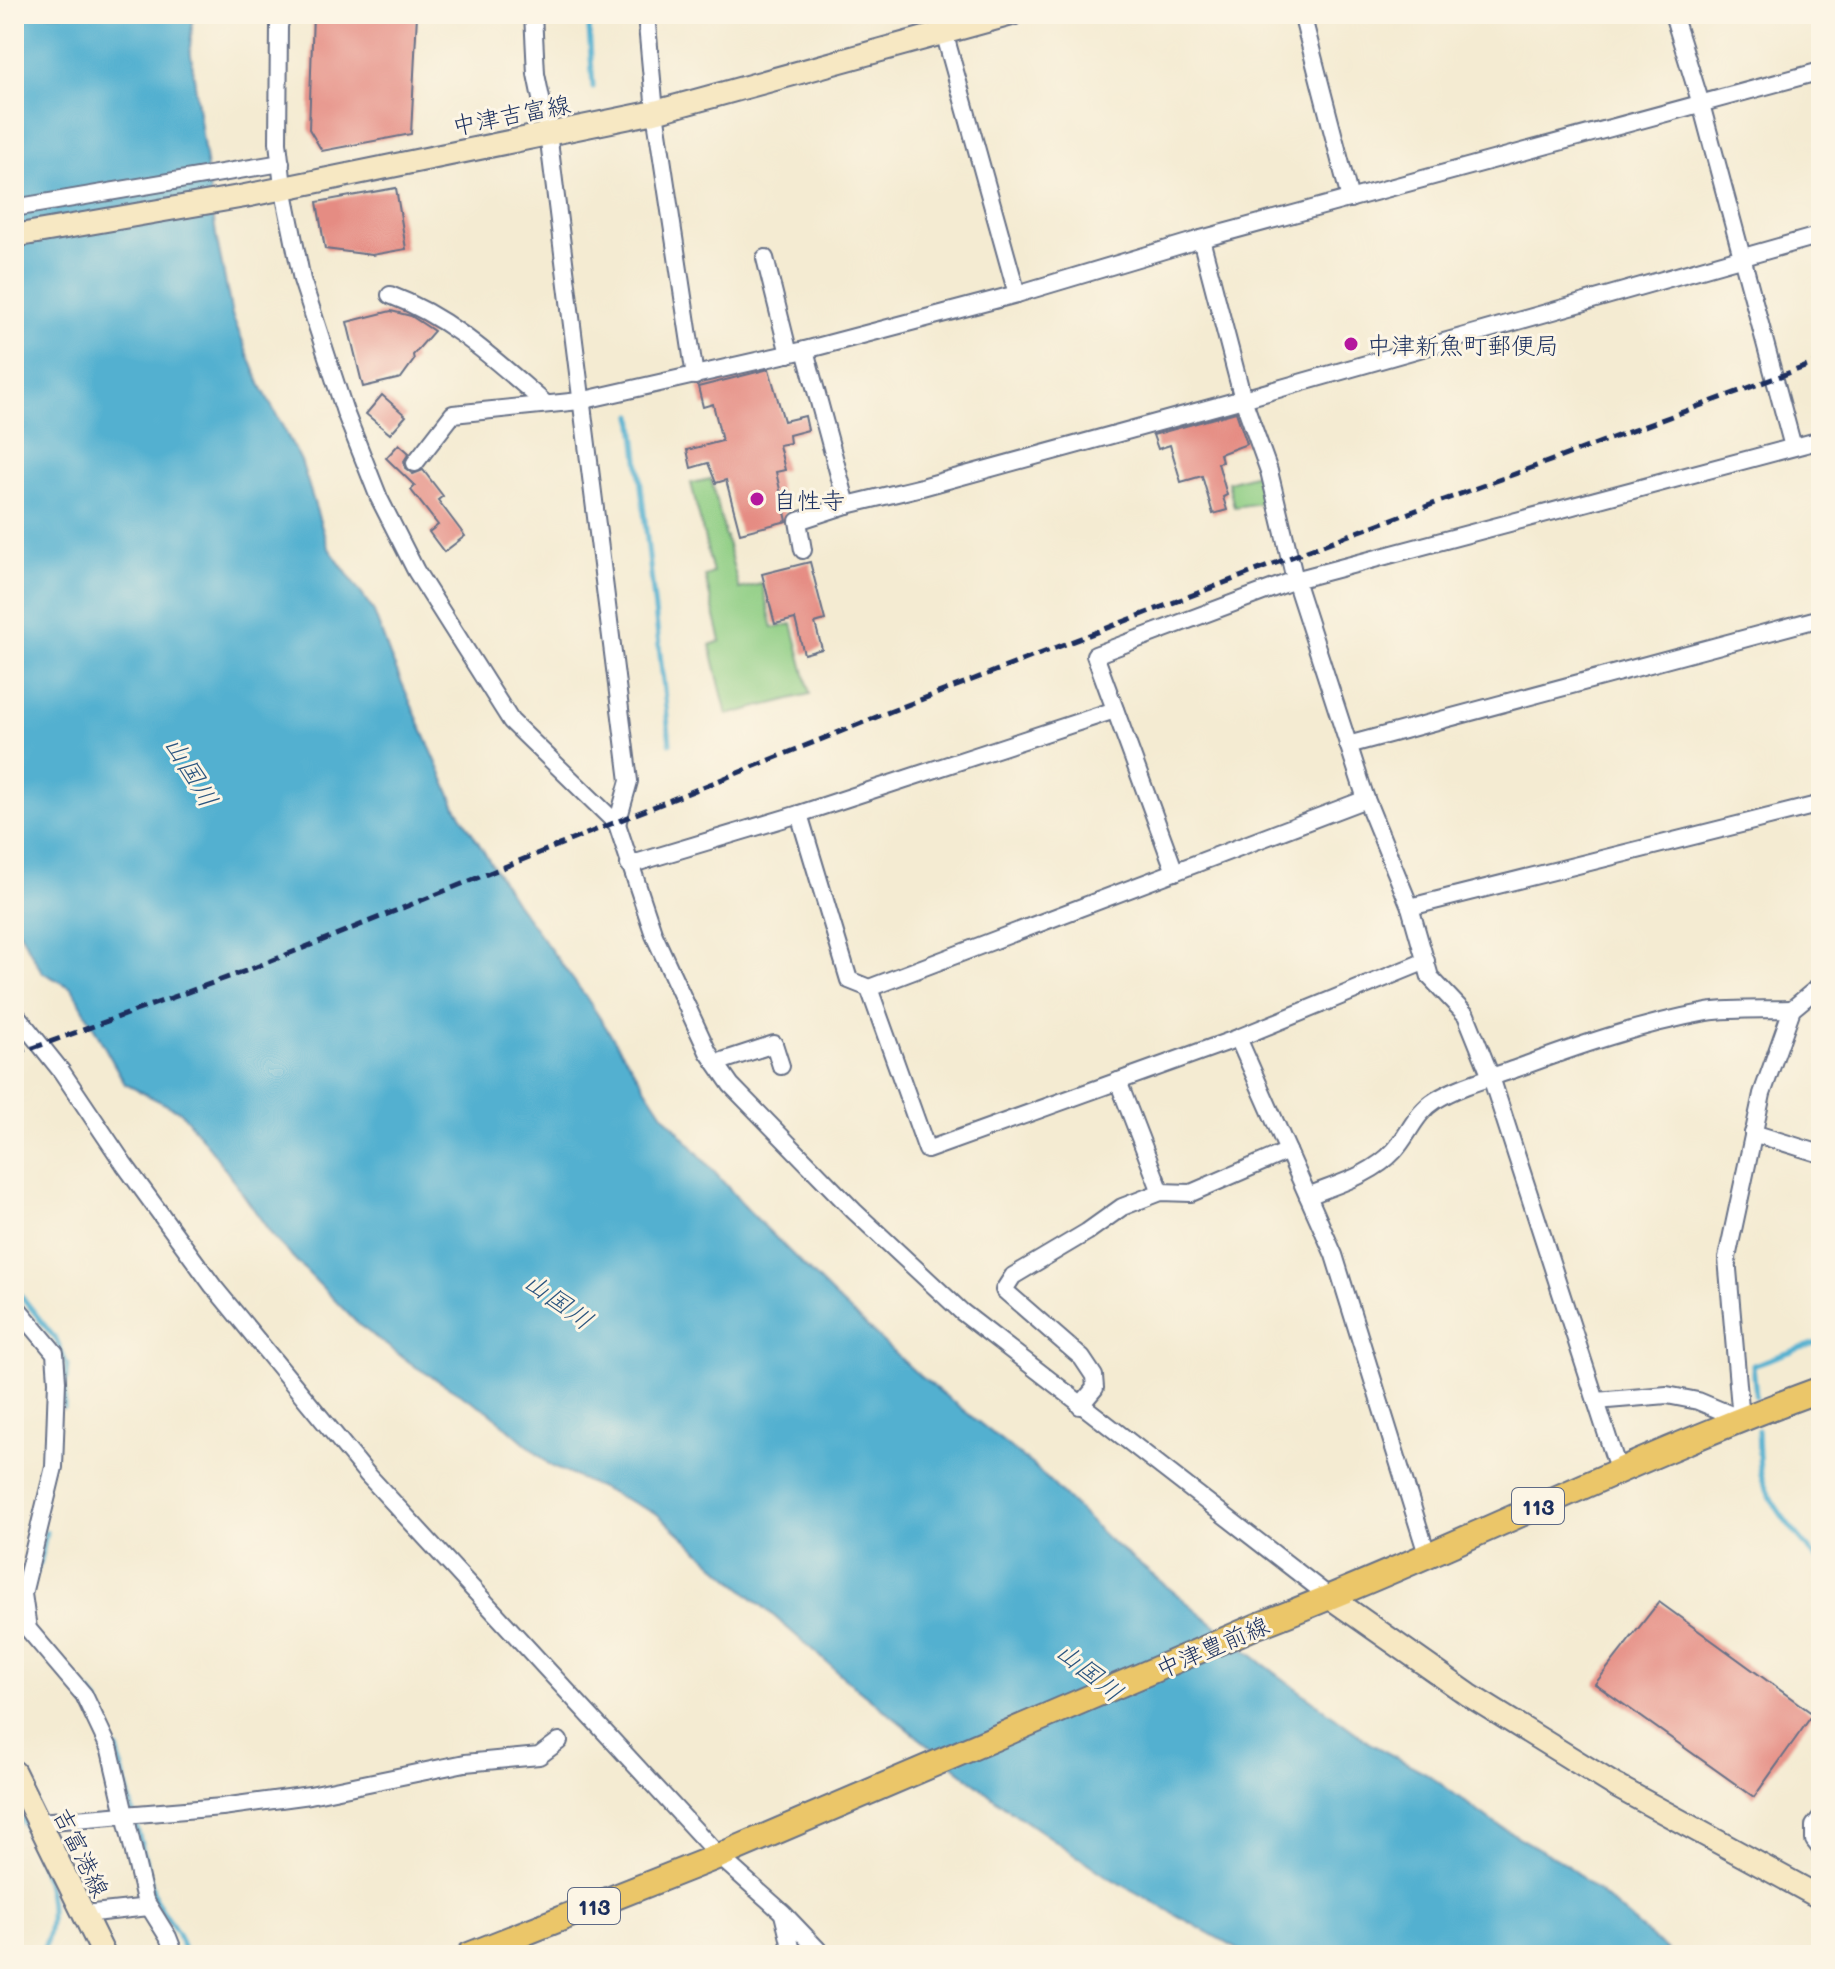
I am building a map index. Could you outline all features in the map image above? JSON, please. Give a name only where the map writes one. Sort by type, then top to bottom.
[{"type":"main road","name":"中津吉富線","points":[[14,236],[283,187],[655,112],[942,23],[1012,14]]},
{"type":"main road","name":"中津豊前線","points":[[469,1955],[719,1856],[1257,1626],[1331,1598],[1741,1419],[1821,1389]]},
{"type":"main road","points":[[1331,1598],[1469,1695],[1616,1786],[1821,1898]]},
{"type":"main road","name":"吉富港線","points":[[14,1772],[104,1955]]},
{"type":"street","points":[[282,14],[279,26],[278,113],[283,187],[302,280],[345,412],[379,498],[416,571],[511,721],[617,824],[654,935],[708,1052],[731,1085],[876,1232],[962,1312],[1331,1598]]},
{"type":"street","points":[[533,14],[536,74],[548,133],[629,781],[617,824]]},
{"type":"street","points":[[646,14],[655,112],[695,376]]},
{"type":"street","points":[[1302,14],[1350,199]]},
{"type":"street","points":[[1673,14],[1701,104],[1793,447]]},
{"type":"street","points":[[942,23],[1017,294]]},
{"type":"street","points":[[415,463],[453,414],[580,401],[797,352],[1821,71]]},
{"type":"street","points":[[14,208],[281,163]]},
{"type":"street","points":[[803,550],[798,521],[847,505],[1243,399],[1821,235]]},
{"type":"street","points":[[1201,239],[1243,399],[1269,471],[1295,580],[1366,799],[1410,907],[1430,977],[1466,1015],[1491,1077],[1619,1472]]},
{"type":"street","points":[[765,258],[847,505]]},
{"type":"street","points":[[390,295],[420,306],[472,340],[546,404]]},
{"type":"street","points":[[1175,872],[1095,655],[1295,580],[1821,440]]},
{"type":"street","points":[[1348,745],[1821,618]]},
{"type":"street","points":[[629,865],[799,814],[1115,710]]},
{"type":"street","points":[[799,814],[849,980],[869,988],[1366,799]]},
{"type":"street","points":[[1410,907],[1821,804]]},
{"type":"street","points":[[869,988],[927,1150],[1238,1038],[1426,961]]},
{"type":"street","points":[[1596,1401],[1667,1395],[1698,1401],[1741,1419],[1727,1258],[1762,1094],[1792,1009],[1821,985]]},
{"type":"street","points":[[1308,1196],[1371,1170],[1391,1154],[1416,1117],[1429,1105],[1491,1077],[1593,1040],[1709,1012],[1792,1009]]},
{"type":"street","points":[[14,1012],[62,1072],[213,1286],[367,1474],[719,1856],[783,1913],[823,1955]]},
{"type":"street","points":[[1238,1038],[1334,1255],[1427,1554]]},
{"type":"street","points":[[716,1063],[774,1044],[781,1066]]},
{"type":"street","points":[[1118,1081],[1161,1192]]},
{"type":"street","points":[[1753,1133],[1821,1154]]},
{"type":"street","points":[[1080,1406],[1095,1388],[1094,1376],[1082,1358],[1004,1290],[1013,1276],[1087,1232],[1122,1207],[1161,1192],[1191,1193],[1288,1151]]},
{"type":"street","points":[[14,1304],[55,1353],[57,1381],[54,1467],[23,1594],[28,1629],[84,1695],[110,1750],[145,1900],[168,1937],[175,1955]]},
{"type":"street","points":[[39,1822],[222,1807],[310,1795],[465,1763],[539,1756],[559,1741]]},
{"type":"street","points":[[1821,1817],[1814,1826],[1814,1840],[1821,1849]]},
{"type":"street","points":[[84,1914],[149,1907]]},
{"type":"street","points":[[783,1913],[793,1955]]},
{"type":"green space","points":[[1261,473],[1269,502],[1234,507],[1228,482]]},
{"type":"green space","points":[[711,479],[739,589],[762,584],[773,628],[792,624],[810,694],[727,715],[710,645],[721,641],[705,576],[713,573],[691,483]]},
{"type":"water","name":"山国川","points":[[14,14],[193,14],[190,48],[216,235],[232,315],[261,386],[301,461],[328,547],[373,610],[456,807],[516,903],[586,997],[663,1114],[747,1209],[836,1298],[914,1371],[1035,1467],[1108,1539],[1262,1663],[1371,1744],[1426,1773],[1491,1821],[1567,1865],[1672,1955],[1248,1955],[1105,1875],[1005,1807],[847,1680],[656,1513],[551,1466],[490,1412],[416,1367],[359,1325],[275,1239],[181,1112],[125,1084],[72,988],[42,972],[14,922]]},
{"type":"building","points":[[313,14],[417,14],[411,134],[322,151],[309,129]]},
{"type":"building","points":[[396,188],[406,249],[372,255],[325,249],[317,202]]},
{"type":"building","points":[[391,311],[411,316],[434,331],[413,355],[414,360],[401,378],[363,387],[347,322]]},
{"type":"building","points":[[769,369],[784,421],[805,416],[808,430],[789,435],[790,443],[779,445],[785,470],[776,472],[787,521],[740,533],[726,480],[716,483],[708,463],[691,468],[687,450],[722,441],[713,404],[703,407],[698,387]]},
{"type":"building","points":[[382,395],[406,416],[390,434],[366,414]]},
{"type":"building","points":[[1236,412],[1247,444],[1220,454],[1222,462],[1218,463],[1227,495],[1223,497],[1227,510],[1213,514],[1202,476],[1181,482],[1170,445],[1158,449],[1153,435]]},
{"type":"building","points":[[399,444],[409,453],[404,461],[405,468],[413,474],[423,470],[443,496],[438,500],[465,536],[444,552],[429,532],[438,525],[411,490],[415,486],[386,458]]},
{"type":"building","points":[[810,562],[825,620],[815,623],[822,649],[804,654],[795,619],[775,624],[762,574]]},
{"type":"building","points":[[1659,1602],[1813,1714],[1754,1797],[1595,1684]]},
{"type":"waterway","points":[[588,14],[593,87]]},
{"type":"waterway","points":[[633,415],[670,743]]},
{"type":"waterway","points":[[14,1290],[57,1341],[67,1365],[64,1407]]},
{"type":"waterway","points":[[1756,1396],[1753,1365],[1821,1341]]},
{"type":"waterway","points":[[1758,1430],[1760,1469],[1765,1485],[1786,1521],[1821,1563]]},
{"type":"waterway","points":[[36,1572],[46,1532]]},
{"type":"waterway","points":[[90,1692],[109,1729]]},
{"type":"waterway","points":[[117,1749],[155,1899],[178,1934],[186,1955]]},
{"type":"waterway","points":[[14,1801],[38,1857],[49,1897],[48,1936],[41,1955]]},
{"type":"railway","points":[[14,1052],[33,1048],[251,969],[894,710],[1341,538],[1821,361]]},
{"type":"place","name":"中津新魚町郵便局","points":[[1351,344]]},
{"type":"place","name":"自性寺","points":[[757,499]]}]
